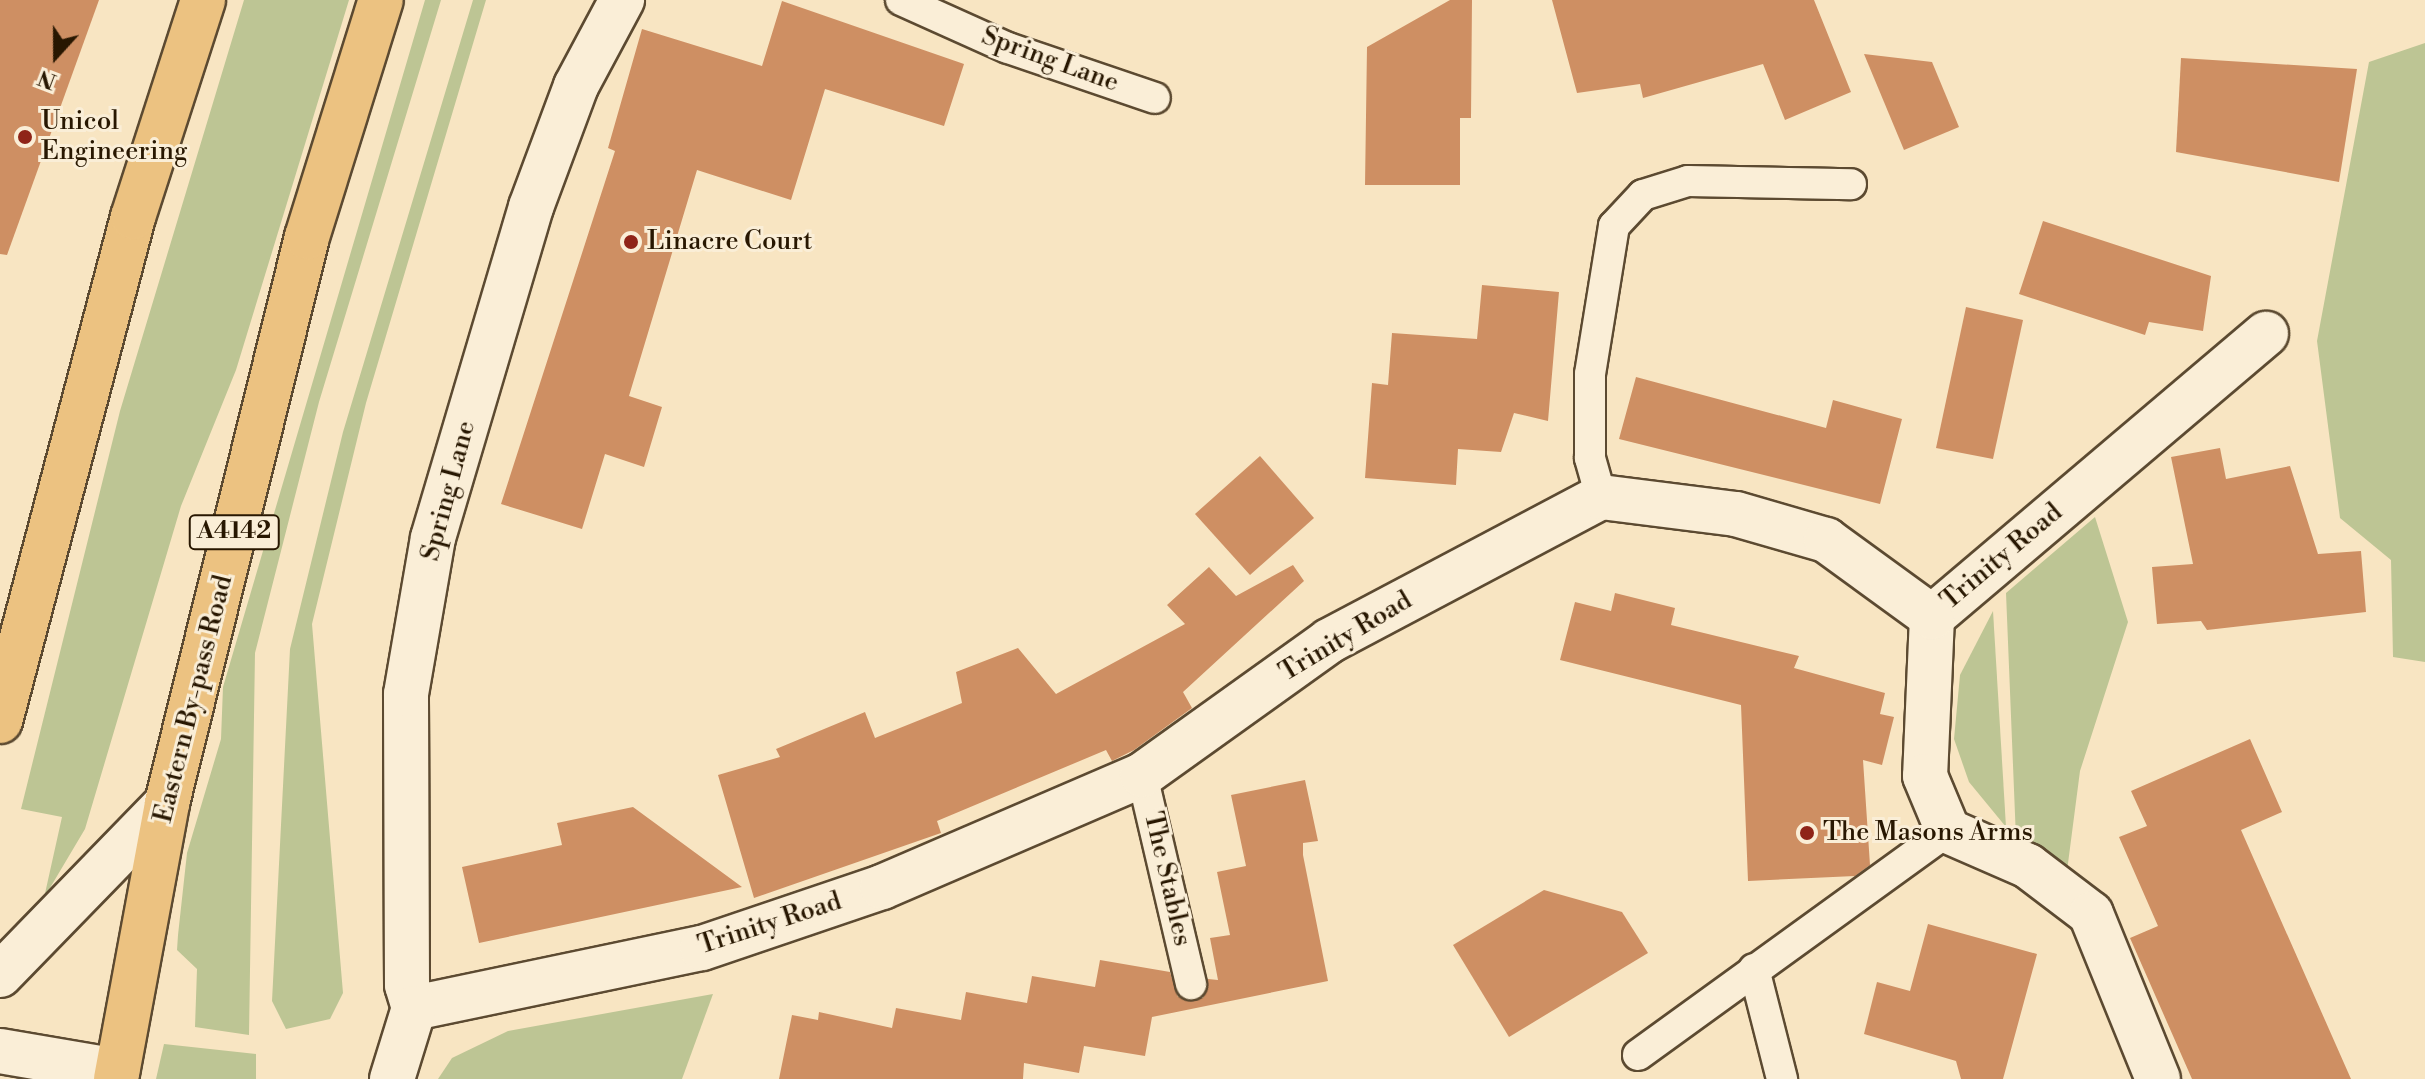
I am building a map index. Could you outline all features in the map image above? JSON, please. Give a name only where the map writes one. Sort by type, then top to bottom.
[{"type":"highway","points":[[0,721],[133,217],[203,0]]},
{"type":"highway","name":"Eastern By-pass Road","points":[[116,1075],[167,803],[307,237],[381,0]]},
{"type":"street","name":"Spring Lane","points":[[414,1008],[407,985],[406,694],[433,538],[531,207],[576,86],[622,0]]},
{"type":"street","name":"Trinity Road","points":[[414,1008],[702,948],[882,887],[1142,775],[1320,646],[1601,497],[1736,514],[1826,540],[1932,617],[2266,334]]},
{"type":"street","points":[[1932,617],[1925,776],[1948,831],[2028,866],[2091,914],[2158,1079]]},
{"type":"street","points":[[0,975],[167,803]]},
{"type":"street","points":[[392,1079],[414,1008]]},
{"type":"street","points":[[0,1051],[116,1075]]},
{"type":"lane","name":"Spring Lane","points":[[901,0],[1008,48],[1155,98]]},
{"type":"lane","points":[[1601,497],[1590,458],[1590,374],[1614,226],[1643,195],[1688,181],[1851,184]]},
{"type":"lane","name":"The Stables","points":[[1142,775],[1191,984]]},
{"type":"lane","points":[[1638,1055],[1948,831]]},
{"type":"lane","points":[[1754,969],[1782,1079]]},
{"type":"green space","points":[[244,0],[349,0],[236,370],[181,506],[85,829],[44,898],[62,817],[21,809],[120,411]]},
{"type":"green space","points":[[425,0],[441,0],[319,402],[255,653],[249,1035],[195,1027],[197,969],[177,950],[178,935],[187,853],[221,739],[223,687]]},
{"type":"green space","points":[[473,0],[486,0],[366,403],[312,624],[343,993],[330,1019],[286,1029],[272,1001],[290,649],[343,432]]},
{"type":"green space","points":[[2425,43],[2425,662],[2393,657],[2391,560],[2340,518],[2317,341],[2369,62]]},
{"type":"green space","points":[[2095,517],[2128,622],[2080,771],[2067,871],[2016,839],[2006,593]]},
{"type":"green space","points":[[1993,611],[2006,827],[1969,782],[1954,739],[1960,675]]},
{"type":"green space","points":[[713,994],[682,1079],[438,1079],[452,1058],[508,1031]]},
{"type":"green space","points":[[164,1044],[256,1054],[256,1079],[156,1079]]},
{"type":"building","name":"Unicol Engineering","points":[[0,0],[99,0],[7,255],[0,254]]},
{"type":"building","points":[[1450,0],[1472,0],[1471,118],[1460,118],[1460,185],[1365,185],[1367,47]]},
{"type":"building","points":[[1552,0],[1814,0],[1851,92],[1785,120],[1763,64],[1643,98],[1640,84],[1577,93]]},
{"type":"building","name":"Linacre Court","points":[[782,1],[964,64],[944,126],[825,89],[791,200],[697,170],[629,396],[662,407],[644,467],[605,454],[582,529],[501,504],[615,151],[608,148],[642,29],[762,66]]},
{"type":"building","points":[[1864,54],[1932,62],[1959,127],[1904,150]]},
{"type":"building","points":[[2181,58],[2357,69],[2339,182],[2176,152]]},
{"type":"building","points":[[2043,221],[2211,276],[2203,331],[2149,322],[2145,335],[2019,294]]},
{"type":"building","points":[[1482,285],[1559,292],[1548,421],[1514,413],[1501,452],[1458,449],[1456,485],[1365,478],[1372,383],[1388,385],[1392,333],[1477,339]]},
{"type":"building","points":[[1966,307],[2023,320],[1993,459],[1936,448]]},
{"type":"building","points":[[1636,377],[1826,428],[1833,400],[1902,419],[1880,504],[1619,439]]},
{"type":"building","points":[[2220,448],[2226,479],[2290,466],[2318,554],[2361,551],[2366,612],[2207,630],[2201,621],[2157,624],[2152,567],[2193,564],[2171,457]]},
{"type":"building","points":[[1260,456],[1314,518],[1250,575],[1195,514]]},
{"type":"building","points":[[1293,565],[1304,581],[1183,692],[1192,708],[1134,750],[1112,761],[1106,750],[937,821],[941,833],[754,898],[718,775],[780,757],[776,749],[865,712],[875,738],[962,703],[956,672],[1018,648],[1056,694],[1185,624],[1167,605],[1209,567],[1236,596]]},
{"type":"building","points":[[1615,593],[1675,608],[1671,625],[1799,656],[1794,668],[1885,693],[1880,714],[1894,717],[1882,765],[1863,760],[1870,865],[1855,876],[1748,881],[1741,705],[1560,660],[1575,602],[1611,611]]},
{"type":"building","points":[[2250,739],[2282,812],[2241,830],[2351,1079],[2192,1079],[2130,938],[2158,926],[2119,837],[2147,826],[2131,791]]},
{"type":"building","points":[[1305,780],[1318,841],[1303,843],[1303,855],[1328,981],[1152,1017],[1145,1056],[1084,1046],[1079,1073],[1024,1063],[1023,1079],[779,1079],[792,1015],[818,1020],[819,1012],[892,1028],[896,1008],[961,1020],[966,992],[1027,1003],[1032,976],[1095,987],[1100,960],[1170,972],[1178,997],[1203,998],[1208,979],[1218,980],[1210,938],[1230,935],[1217,872],[1246,866],[1231,795]]},
{"type":"building","points":[[633,807],[742,887],[479,943],[462,867],[562,845],[557,823]]},
{"type":"building","points":[[1544,890],[1622,912],[1648,953],[1509,1037],[1453,945]]},
{"type":"building","points":[[1928,924],[2037,954],[2003,1079],[1961,1079],[1956,1061],[1864,1034],[1877,982],[1910,991]]},
{"type":"place","name":"Unicol Engineering","points":[[25,137]]},
{"type":"place","name":"Linacre Court","points":[[631,242]]},
{"type":"place","name":"The Masons Arms","points":[[1807,833]]}]
